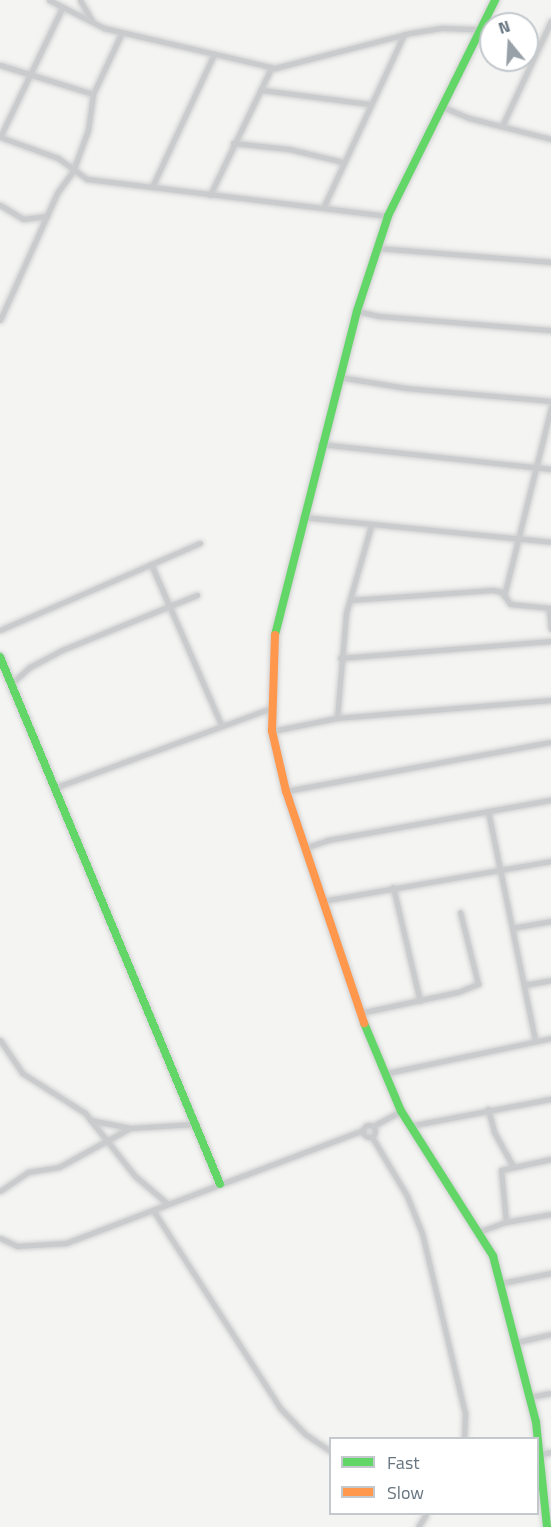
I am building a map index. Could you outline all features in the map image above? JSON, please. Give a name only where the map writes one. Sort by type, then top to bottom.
[{"type":"street","points":[[49,0],[62,9],[122,32],[271,68],[300,64],[404,34],[443,28],[479,30],[443,107],[387,216],[357,311],[320,444],[273,645],[272,731],[286,791],[360,1013],[401,1111],[493,1256],[517,1342],[538,1437]]},
{"type":"street","points":[[80,0],[92,22]]},
{"type":"street","points":[[62,9],[0,137],[58,158],[87,179],[387,216]]},
{"type":"street","points":[[502,126],[551,21]]},
{"type":"street","points":[[0,320],[47,216],[73,171],[88,130],[93,94],[122,32]]},
{"type":"street","points":[[323,208],[369,104],[390,71],[404,34]]},
{"type":"street","points":[[152,187],[214,54]]},
{"type":"street","points":[[0,65],[93,94]]},
{"type":"street","points":[[210,195],[271,68]]},
{"type":"street","points":[[262,90],[369,104]]},
{"type":"street","points":[[443,107],[551,139]]},
{"type":"street","points":[[233,143],[289,149],[343,162]]},
{"type":"street","points":[[0,205],[23,219],[47,216]]},
{"type":"street","points":[[377,248],[551,262]]},
{"type":"street","points":[[357,311],[378,316],[551,330]]},
{"type":"street","points":[[339,377],[406,388],[551,401]]},
{"type":"street","points":[[504,596],[551,407]]},
{"type":"street","points":[[320,444],[551,469]]},
{"type":"street","points":[[302,517],[371,526],[551,542]]},
{"type":"street","points":[[338,718],[340,658],[350,600],[371,526]]},
{"type":"street","points":[[0,630],[200,543]]},
{"type":"street","points":[[152,564],[221,724]]},
{"type":"street","points":[[350,600],[493,590],[516,606],[550,608],[551,628]]},
{"type":"street","points":[[12,683],[44,659],[197,595]]},
{"type":"street","points":[[340,658],[551,641]]},
{"type":"street","points":[[0,657],[220,1184]]},
{"type":"street","points":[[272,731],[338,718],[551,700]]},
{"type":"street","points":[[54,788],[221,724],[272,708]]},
{"type":"street","points":[[286,791],[551,742]]},
{"type":"street","points":[[305,848],[551,800]]},
{"type":"street","points":[[488,811],[535,1040]]},
{"type":"street","points":[[322,901],[551,861]]},
{"type":"street","points":[[393,887],[420,1001]]},
{"type":"street","points":[[360,1013],[420,1001],[478,984],[460,912]]},
{"type":"street","points":[[512,928],[551,921]]},
{"type":"street","points":[[524,985],[551,980]]},
{"type":"street","points":[[387,1073],[551,1038]]},
{"type":"street","points":[[0,1040],[22,1073],[90,1120],[135,1176],[168,1204]]},
{"type":"street","points":[[409,1126],[488,1109],[551,1099]]},
{"type":"street","points":[[488,1109],[494,1132],[512,1165]]},
{"type":"street","points":[[0,1238],[17,1246],[57,1245],[363,1130],[401,1111]]},
{"type":"street","points":[[90,1120],[130,1128],[195,1124]]},
{"type":"street","points":[[372,1137],[376,1132],[373,1126]]},
{"type":"street","points":[[0,1191],[28,1172],[59,1167],[130,1128]]},
{"type":"street","points":[[363,1130],[365,1136],[372,1137]]},
{"type":"street","points":[[372,1137],[407,1196],[422,1233],[465,1413],[464,1437]]},
{"type":"street","points":[[506,1222],[500,1173],[512,1165],[551,1159]]},
{"type":"street","points":[[153,1210],[280,1408],[305,1434],[329,1450]]},
{"type":"street","points":[[478,1232],[506,1222],[551,1214]]},
{"type":"street","points":[[502,1283],[551,1273]]},
{"type":"street","points":[[517,1342],[551,1334]]},
{"type":"street","points":[[530,1397],[551,1393]]},
{"type":"street","points":[[539,1440],[549,1505],[547,1527]]},
{"type":"street","points":[[542,1454],[551,1452]]},
{"type":"traffic: fast","points":[[275,635],[357,311],[388,216],[495,0]]},
{"type":"traffic: fast","points":[[0,657],[220,1184]]},
{"type":"traffic: fast","points":[[364,1023],[401,1111],[493,1256],[536,1422],[538,1437]]},
{"type":"traffic: fast","points":[[539,1451],[547,1527]]},
{"type":"traffic: slow","points":[[275,635],[272,731],[286,791],[364,1023]]}]
